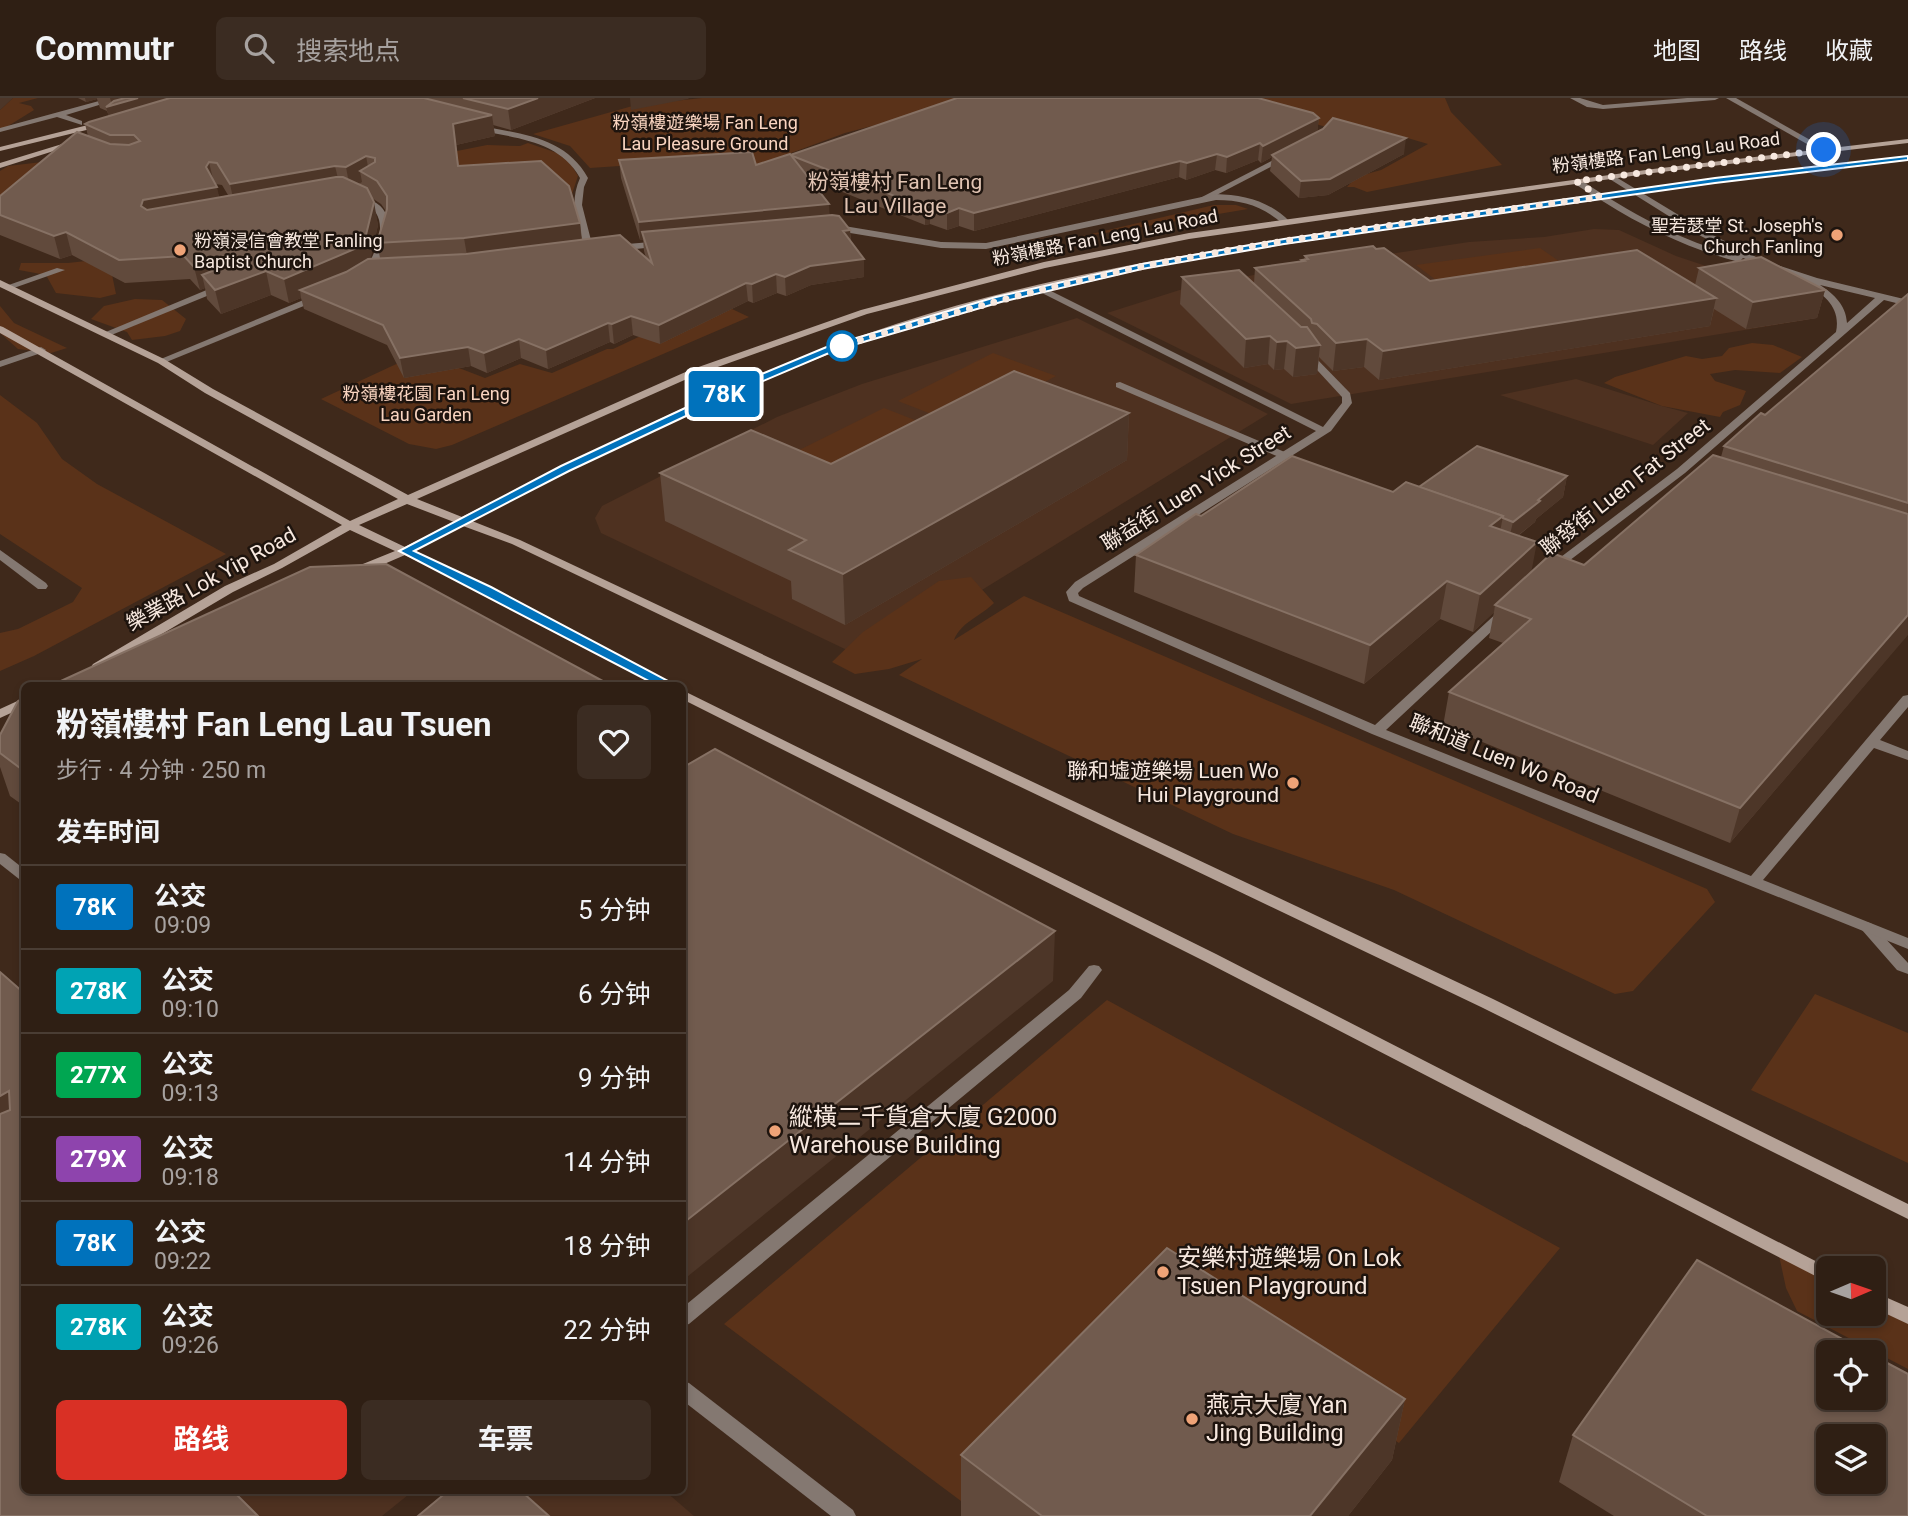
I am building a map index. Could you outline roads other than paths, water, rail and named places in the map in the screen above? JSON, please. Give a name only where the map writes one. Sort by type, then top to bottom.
[{"type":"street","points":[[0,130],[118,98]]},
{"type":"street","points":[[1574,98],[1590,105],[1617,107],[1715,98]]},
{"type":"street","points":[[1730,98],[1824,150]]},
{"type":"street","points":[[58,115],[88,127]]},
{"type":"street","points":[[0,149],[114,120]]},
{"type":"street","points":[[465,124],[542,143],[568,154],[575,161],[584,178],[577,202],[587,251],[679,243]]},
{"type":"street","name":"粉嶺樓路 Fan Leng Lau Road","points":[[350,525],[694,372],[864,312],[1044,265],[1189,236],[1286,222],[1611,176],[1908,141]]},
{"type":"street","points":[[0,166],[74,143],[85,143]]},
{"type":"street","points":[[1204,198],[1298,151]]},
{"type":"street","name":"粉嶺樓路 Fan Leng Lau Road","points":[[405,551],[687,409],[833,348],[927,319],[1041,289],[1237,249],[1636,191],[1908,158]]},
{"type":"street","points":[[1611,176],[1736,252],[1822,289],[1835,302],[1844,321],[1840,334]]},
{"type":"street","points":[[1576,181],[1673,239],[1719,254],[1761,263]]},
{"type":"street","points":[[357,280],[374,272],[385,225],[376,206],[351,194],[362,188]]},
{"type":"street","points":[[820,228],[833,227],[942,245],[993,246],[1204,198],[1228,197],[1252,200],[1270,207],[1286,222]]},
{"type":"street","points":[[4,285],[60,270]]},
{"type":"street","points":[[1794,275],[1908,303]]},
{"type":"street","points":[[4,285],[160,361],[209,391],[408,500],[516,542],[1475,997],[1908,1212]]},
{"type":"street","points":[[106,334],[226,285]]},
{"type":"street","points":[[1041,289],[1323,431]]},
{"type":"street","points":[[160,361],[333,291]]},
{"type":"street","name":"聯發街 Luen Fat Street","points":[[1544,576],[1686,473],[1883,296]]},
{"type":"street","points":[[0,329],[350,525],[487,590],[660,682]]},
{"type":"street","points":[[0,364],[41,350]]},
{"type":"street","name":"聯益街 Luen Yick Street","points":[[1088,606],[1073,598],[1072,592],[1079,585],[1275,466],[1283,455],[1323,431],[1341,413],[1347,403],[1346,395],[1309,356]]},
{"type":"street","points":[[1120,385],[1283,455]]},
{"type":"street","name":"樂業路 Lok Yip Road","points":[[154,649],[87,672],[229,589],[287,561],[350,525]]},
{"type":"street","points":[[340,579],[405,551]]},
{"type":"street","points":[[0,554],[42,586]]},
{"type":"street","points":[[1541,562],[1554,567]]},
{"type":"street","points":[[1377,731],[1514,604]]},
{"type":"street","name":"聯和道 Luen Wo Road","points":[[1088,606],[1377,731],[1755,880],[1908,944]]},
{"type":"street","points":[[686,696],[1211,958],[1816,1269]]},
{"type":"street","points":[[1755,880],[1908,699]]},
{"type":"street","points":[[0,714],[21,704]]},
{"type":"street","points":[[1872,742],[1908,756]]},
{"type":"street","points":[[0,857],[21,874]]},
{"type":"street","points":[[1867,927],[1902,966],[1908,969]]},
{"type":"street","points":[[686,1315],[1075,994],[1094,970]]},
{"type":"street","points":[[1886,1305],[1908,1316]]},
{"type":"street","points":[[686,1392],[846,1516]]},
{"type":"place","name":"聖若瑟堂 St. Joseph's Church Fanling","points":[[1837,235]]},
{"type":"place","name":"粉嶺浸信會教堂 Fanling Baptist Church","points":[[180,250]]},
{"type":"place","name":"聯和墟遊樂場 Luen Wo Hui Playground","points":[[1293,783]]},
{"type":"place","name":"縱橫二千貨倉大廈 G2000 Warehouse Building","points":[[775,1131]]},
{"type":"place","name":"安樂村遊樂場 On Lok Tsuen Playground","points":[[1163,1272]]},
{"type":"place","name":"燕京大廈 Yan Jing Building","points":[[1192,1419]]},
{"type":"district","name":"粉嶺樓村 Fan Leng Lau Village","points":[[895,194]]},
{"type":"park label","name":"粉嶺樓遊樂場 Fan Leng Lau Pleasure Ground","points":[[705,132]]},
{"type":"park label","name":"粉嶺樓花園 Fan Leng Lau Garden","points":[[426,403]]}]
